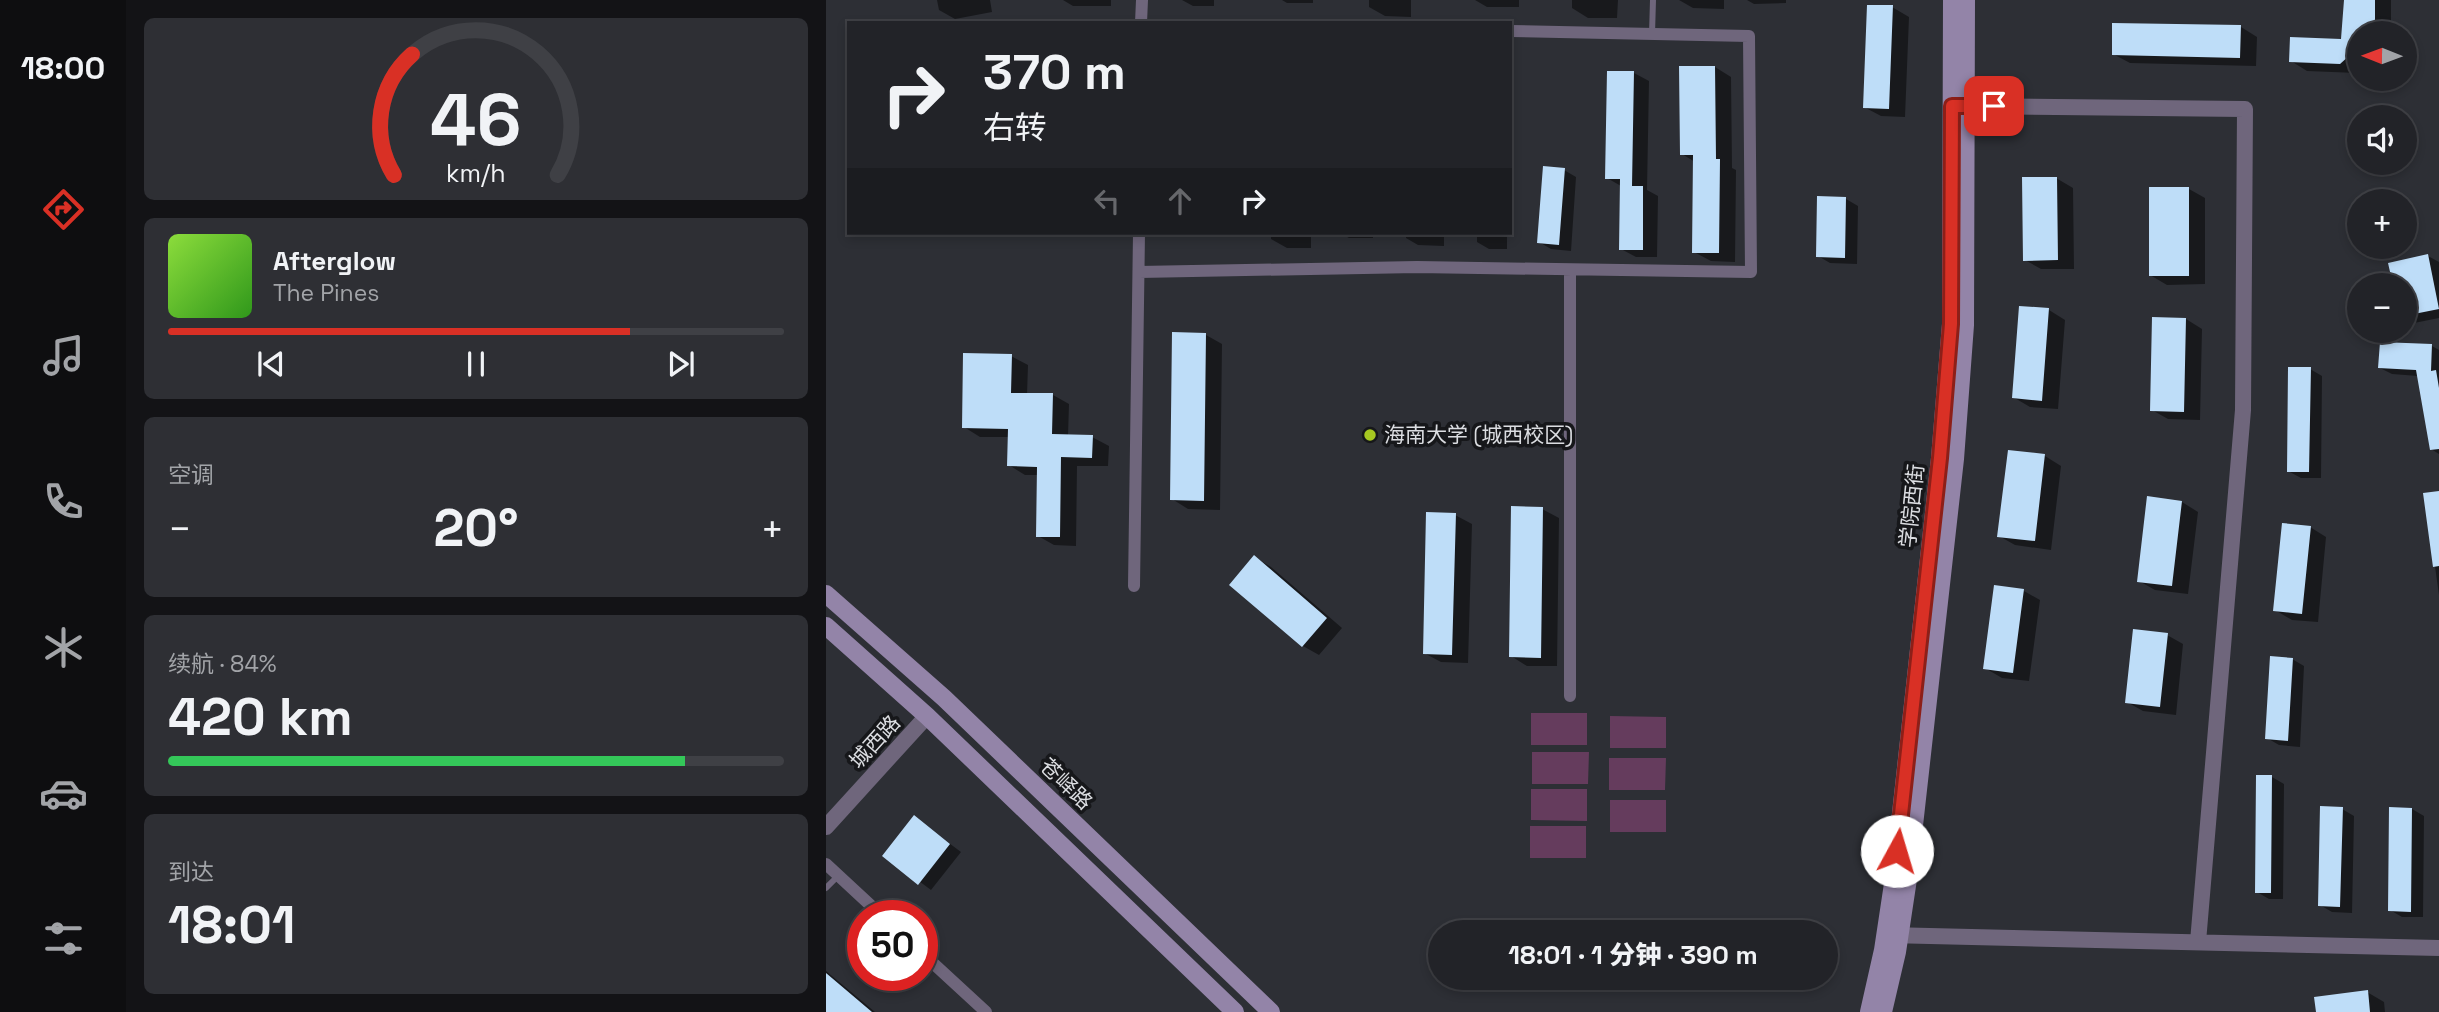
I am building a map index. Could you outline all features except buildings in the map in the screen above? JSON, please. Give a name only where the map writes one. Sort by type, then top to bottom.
[{"type":"main road","name":"学院西街","points":[[1883,1012],[1955,459],[1965,325],[1959,106],[1952,0]]},
{"type":"main road","name":"学院西街","points":[[1959,106],[1966,0]]},
{"type":"main road","name":"苍峄路","points":[[826,594],[944,698],[1271,1012]]},
{"type":"main road","points":[[826,626],[927,716],[1235,1012]]},
{"type":"main road","name":"学院西街","points":[[1869,1012],[1892,935]]},
{"type":"street","points":[[1141,21],[1142,0]]},
{"type":"street","points":[[1139,272],[1418,267],[1751,272],[1749,36],[1512,32]]},
{"type":"street","points":[[1959,106],[2245,109],[2243,410],[2198,942]]},
{"type":"street","points":[[1134,586],[1139,235]]},
{"type":"street","points":[[1570,270],[1570,696]]},
{"type":"street","name":"城西路","points":[[826,827],[927,716]]},
{"type":"street","points":[[826,864],[864,900]]},
{"type":"street","points":[[1892,935],[2439,948]]},
{"type":"street","points":[[938,968],[986,1012]]},
{"type":"lane","points":[[1651,34],[1653,0]]},
{"type":"lane","points":[[826,888],[838,876]]},
{"type":"shaded area","points":[[1531,713],[1587,713],[1587,745],[1531,745]]},
{"type":"shaded area","points":[[1610,716],[1666,717],[1666,748],[1610,748]]},
{"type":"shaded area","points":[[1532,752],[1589,752],[1588,784],[1532,784]]},
{"type":"shaded area","points":[[1609,758],[1666,758],[1665,790],[1609,790]]},
{"type":"shaded area","points":[[1531,789],[1587,789],[1587,821],[1531,820]]},
{"type":"shaded area","points":[[1610,800],[1666,800],[1666,832],[1610,832]]},
{"type":"shaded area","points":[[1530,826],[1586,826],[1586,858],[1530,858]]},
{"type":"place","name":"海南大学 (城西校区)","points":[[1370,435]]},
{"type":"route","points":[[1897,851],[1940,458],[1951,324],[1952,106],[1994,106]]}]
